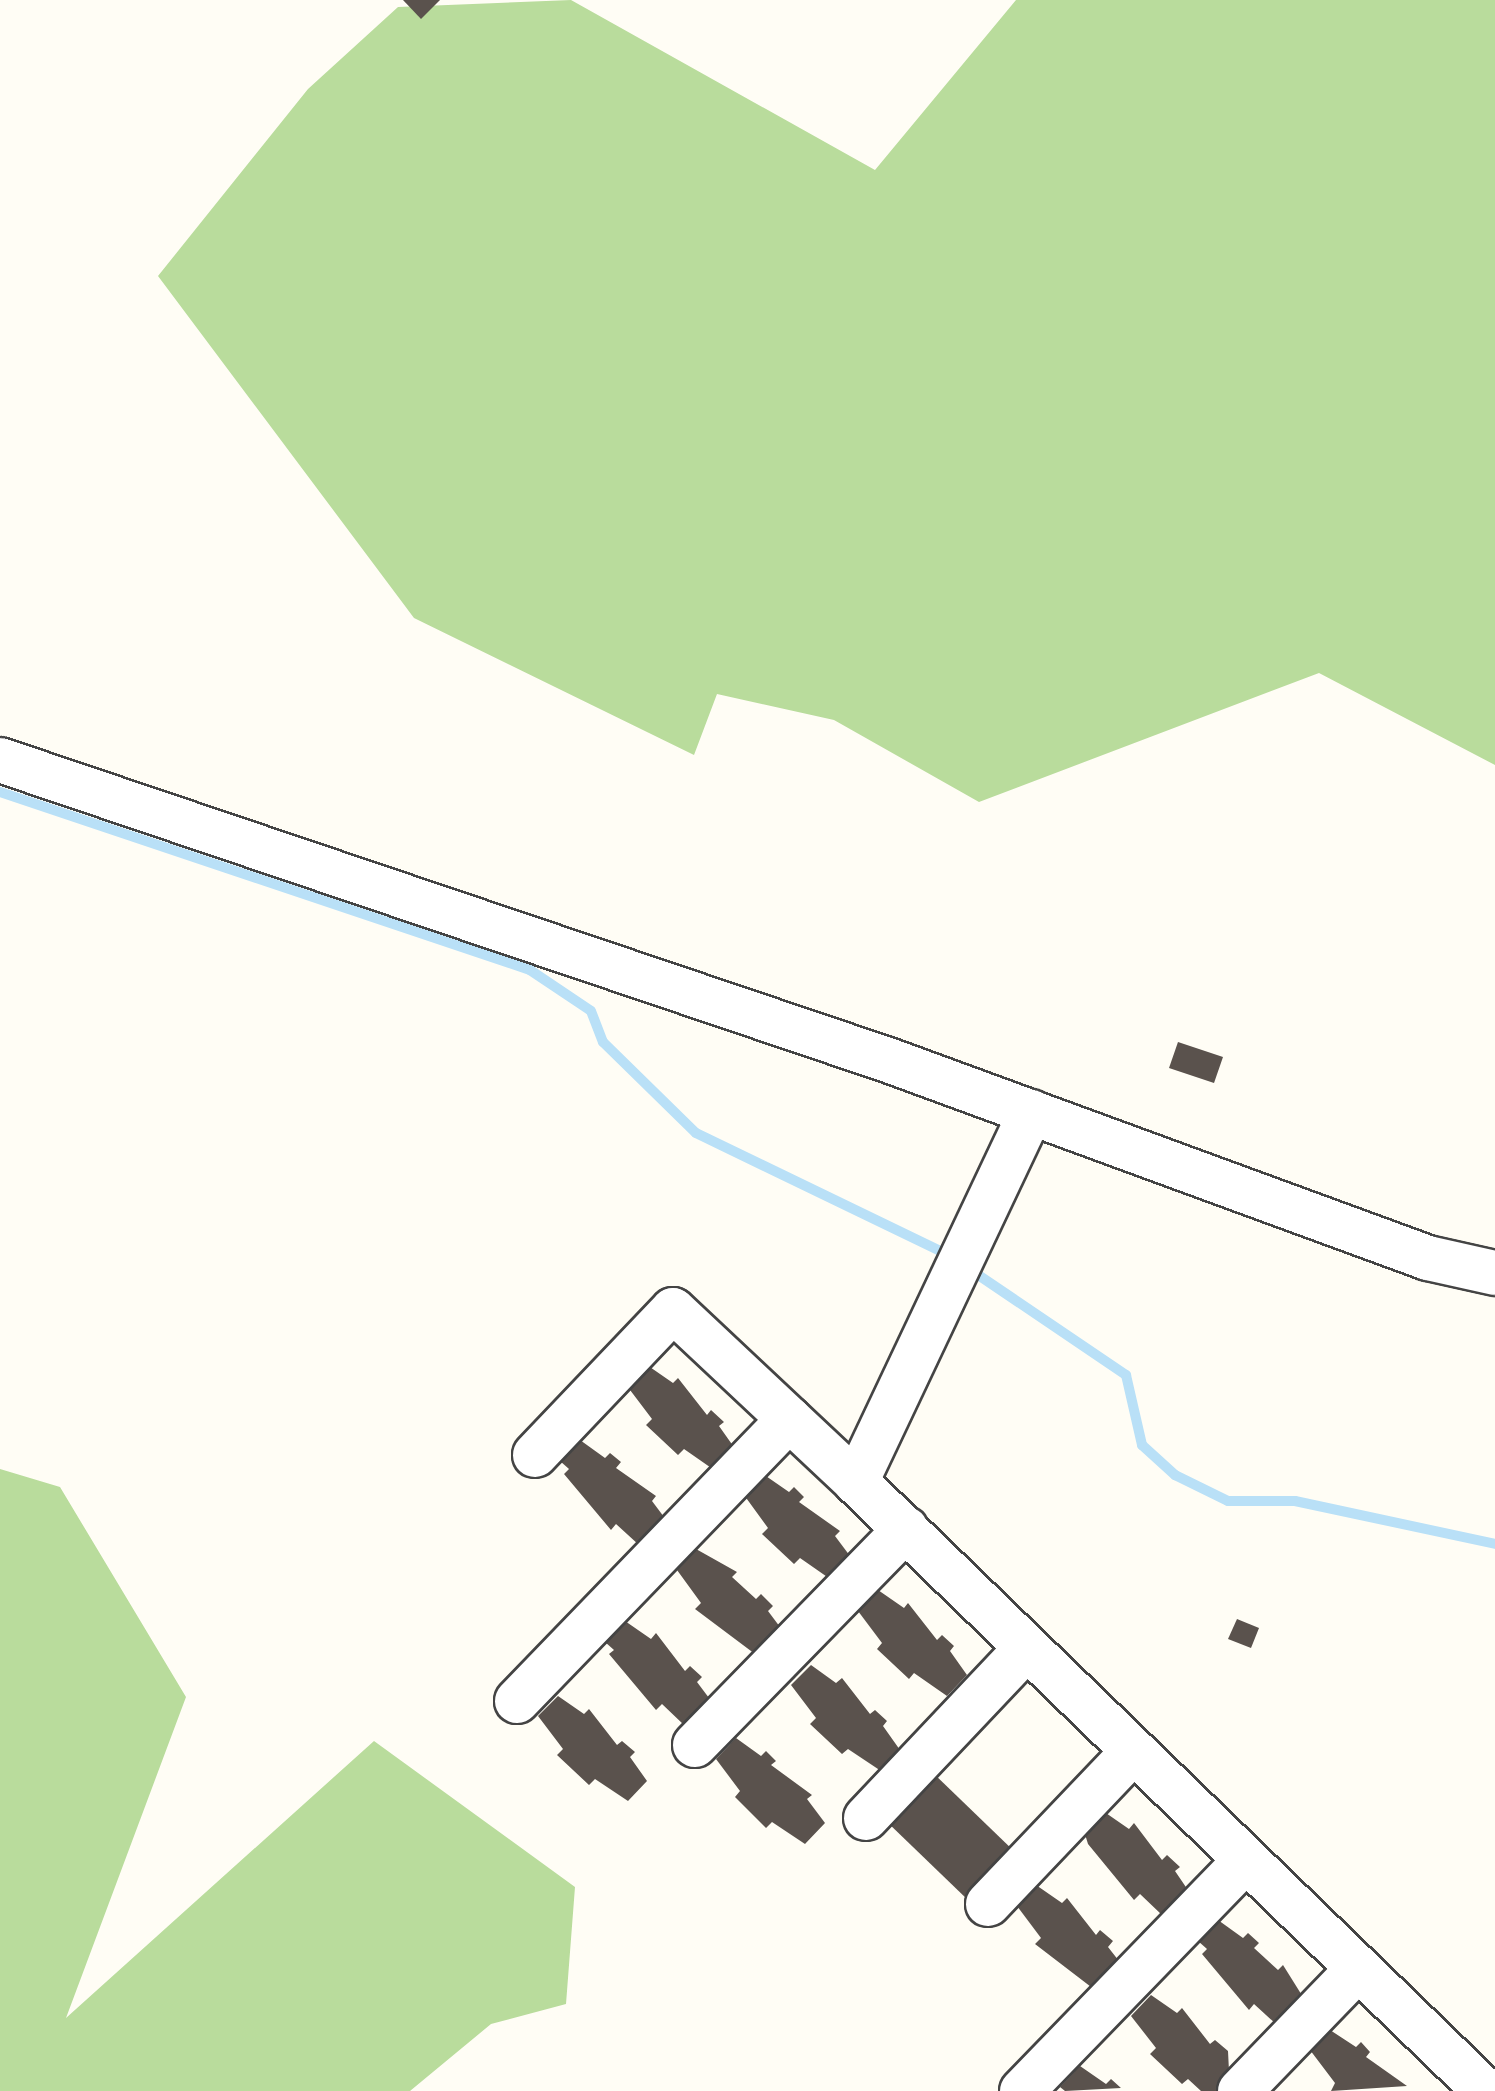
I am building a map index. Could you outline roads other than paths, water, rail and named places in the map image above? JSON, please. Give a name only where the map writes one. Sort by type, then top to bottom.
[{"type":"street","points":[[0,760],[1031,1112],[1428,1258],[1495,1273]]},
{"type":"street","points":[[856,1482],[964,1263],[1031,1112]]},
{"type":"street","points":[[535,1455],[673,1310],[906,1529],[1025,1650],[1358,1969],[1473,2087]]},
{"type":"street","points":[[517,1701],[789,1419]]},
{"type":"street","points":[[695,1745],[906,1529]]},
{"type":"street","points":[[866,1818],[1025,1650]]},
{"type":"street","points":[[988,1904],[1132,1753]]},
{"type":"street","points":[[1022,2091],[1245,1861]]},
{"type":"street","points":[[1240,2091],[1358,1969]]},
{"type":"waterway","points":[[0,792],[530,970],[591,1011],[603,1042],[696,1133],[952,1257]]},
{"type":"waterway","points":[[968,1268],[1126,1375],[1142,1445],[1175,1475],[1228,1501],[1295,1501],[1495,1544]]}]
